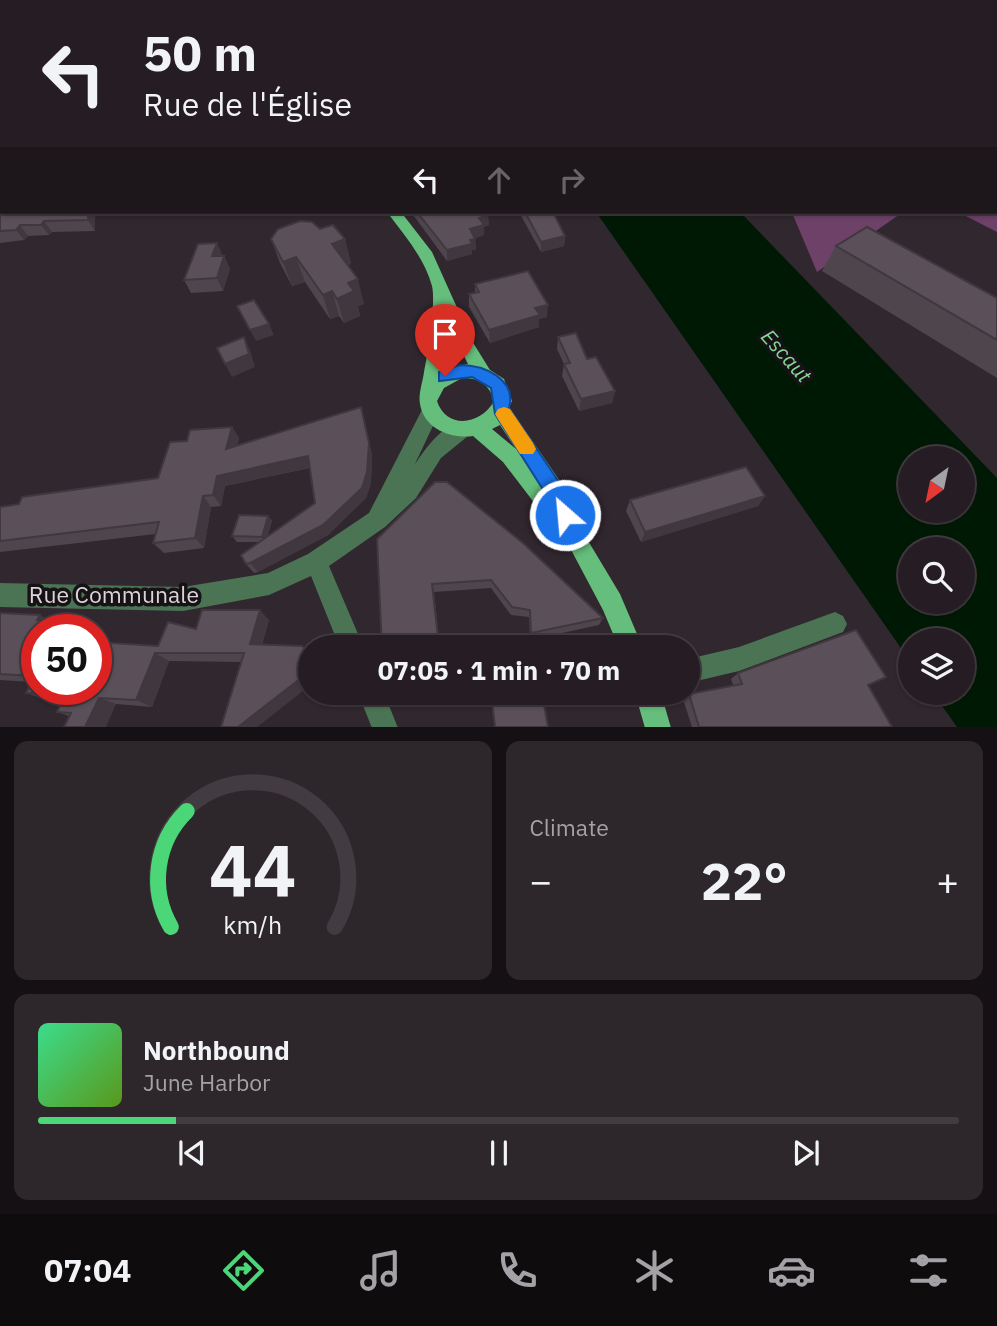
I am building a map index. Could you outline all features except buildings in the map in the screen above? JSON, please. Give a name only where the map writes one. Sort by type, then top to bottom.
[{"type":"main road","points":[[396,214],[425,253],[464,343],[482,373]]},
{"type":"main road","points":[[440,290],[431,401],[442,424],[469,429],[510,456],[573,535]]},
{"type":"main road","points":[[431,401],[439,380],[452,373],[467,370],[491,378],[502,392],[500,409],[489,423],[469,429]]},
{"type":"main road","points":[[500,409],[556,494],[573,535],[612,602],[626,635]]},
{"type":"main road","points":[[652,705],[658,727]]},
{"type":"street","points":[[377,520],[431,401]]},
{"type":"street","name":"Rue Communale","points":[[0,595],[183,599],[269,584],[316,562],[377,520],[409,491],[434,452],[469,429]]},
{"type":"street","points":[[316,562],[347,635]]},
{"type":"street","points":[[700,668],[740,659],[835,624]]},
{"type":"street","points":[[375,705],[385,727]]},
{"type":"shaded area","points":[[791,214],[900,214],[817,272]]},
{"type":"shaded area","points":[[962,214],[997,214],[997,232]]},
{"type":"water","name":"Escaut","points":[[597,214],[742,214],[966,446],[898,446],[898,523],[975,523],[975,455],[997,478],[997,727],[957,727],[941,705],[975,705],[975,628],[898,628],[898,644]]},
{"type":"slow traffic","points":[[504,414],[527,449]]},
{"type":"route","points":[[445,376],[460,371],[475,371],[498,384],[503,401],[500,409],[556,494],[565,515]]}]
